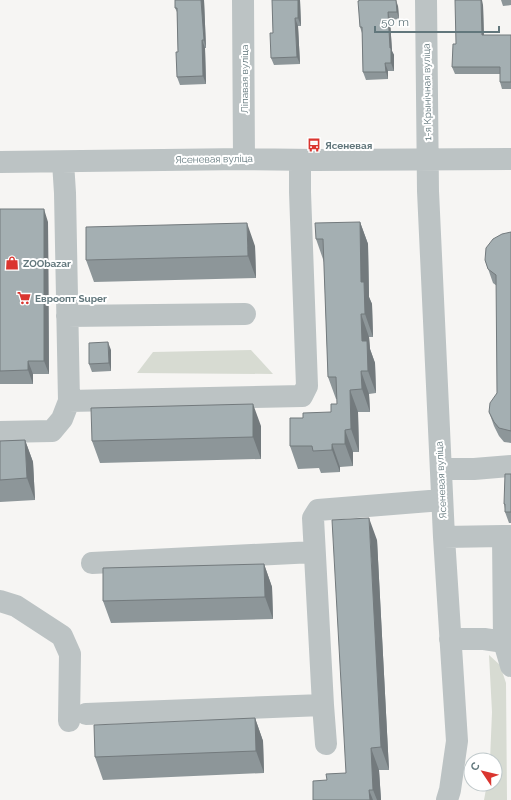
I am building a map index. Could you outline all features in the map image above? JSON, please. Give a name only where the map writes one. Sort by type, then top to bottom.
[{"type":"street","name":"Ліпавая вуліца","points":[[243,0],[244,159]]},
{"type":"street","name":"1-я Крынічная вуліца","points":[[426,0],[428,159]]},
{"type":"street","name":"Ясеневая вуліца","points":[[0,162],[244,159],[511,159]]},
{"type":"street","name":"Ясеневая вуліца","points":[[428,159],[428,191],[442,500],[457,741],[450,790],[447,800]]},
{"type":"street","points":[[69,402],[302,396],[307,386],[300,160]]},
{"type":"street","points":[[0,432],[52,431],[62,418],[69,402],[65,193],[63,162]]},
{"type":"street","points":[[67,316],[245,314]]},
{"type":"street","points":[[441,469],[474,469],[511,466]]},
{"type":"street","points":[[326,744],[313,518],[318,510],[442,500]]},
{"type":"street","points":[[444,536],[507,536],[504,642],[511,666]]},
{"type":"street","points":[[92,563],[314,552]]},
{"type":"street","points":[[0,601],[16,606],[62,636],[70,654],[78,718],[323,705]]},
{"type":"street","points":[[450,639],[484,639],[504,642]]},
{"type":"shaded area","points":[[251,350],[273,374],[137,373],[153,352]]},
{"type":"shaded area","points":[[489,655],[500,665],[506,683],[507,800],[484,800],[486,792],[503,792],[503,752],[490,752],[492,712]]},
{"type":"building","points":[[175,0],[201,0],[204,40],[202,40],[203,76],[177,77],[177,8],[175,8]]},
{"type":"building","points":[[272,0],[298,0],[298,18],[295,18],[297,57],[271,58],[270,33],[273,33]]},
{"type":"building","points":[[359,0],[396,0],[397,12],[388,12],[391,63],[385,63],[386,72],[363,72],[362,27],[360,27]]},
{"type":"building","points":[[455,0],[481,0],[482,35],[511,35],[511,82],[500,82],[500,67],[452,67],[453,44],[456,44]]},
{"type":"building","name":"Евроопт Super","points":[[0,209],[44,209],[44,361],[28,361],[28,370],[0,371]]},
{"type":"building","points":[[360,222],[361,282],[364,282],[365,314],[361,314],[362,341],[367,341],[368,371],[361,371],[362,389],[350,390],[351,429],[345,430],[345,444],[332,444],[332,450],[313,451],[312,446],[290,446],[290,418],[303,418],[303,413],[331,412],[331,404],[337,404],[336,377],[328,377],[323,239],[316,239],[315,223]]},
{"type":"building","points":[[247,223],[248,256],[86,260],[86,227]]},
{"type":"building","points":[[511,232],[511,431],[499,428],[489,412],[490,403],[497,393],[496,275],[488,269],[485,260],[486,248],[493,239],[502,234]]},
{"type":"building","points":[[108,342],[109,363],[89,364],[89,343]]},
{"type":"building","points":[[253,404],[253,437],[92,441],[91,408]]},
{"type":"building","points":[[25,440],[27,478],[0,480],[0,441]]},
{"type":"building","points":[[505,474],[511,474],[511,512],[505,512]]},
{"type":"building","points":[[369,518],[381,747],[371,748],[373,790],[369,790],[370,800],[313,800],[313,781],[327,780],[326,774],[346,773],[332,520]]},
{"type":"building","points":[[264,564],[265,597],[103,601],[103,568]]},
{"type":"building","points":[[255,718],[256,751],[95,757],[94,725]]},
{"type":"place","name":"Ясеневая","points":[[314,145]]},
{"type":"place","name":"ZOObazar","points":[[12,263]]},
{"type":"place","name":"Евроопт Super","points":[[24,298]]}]
